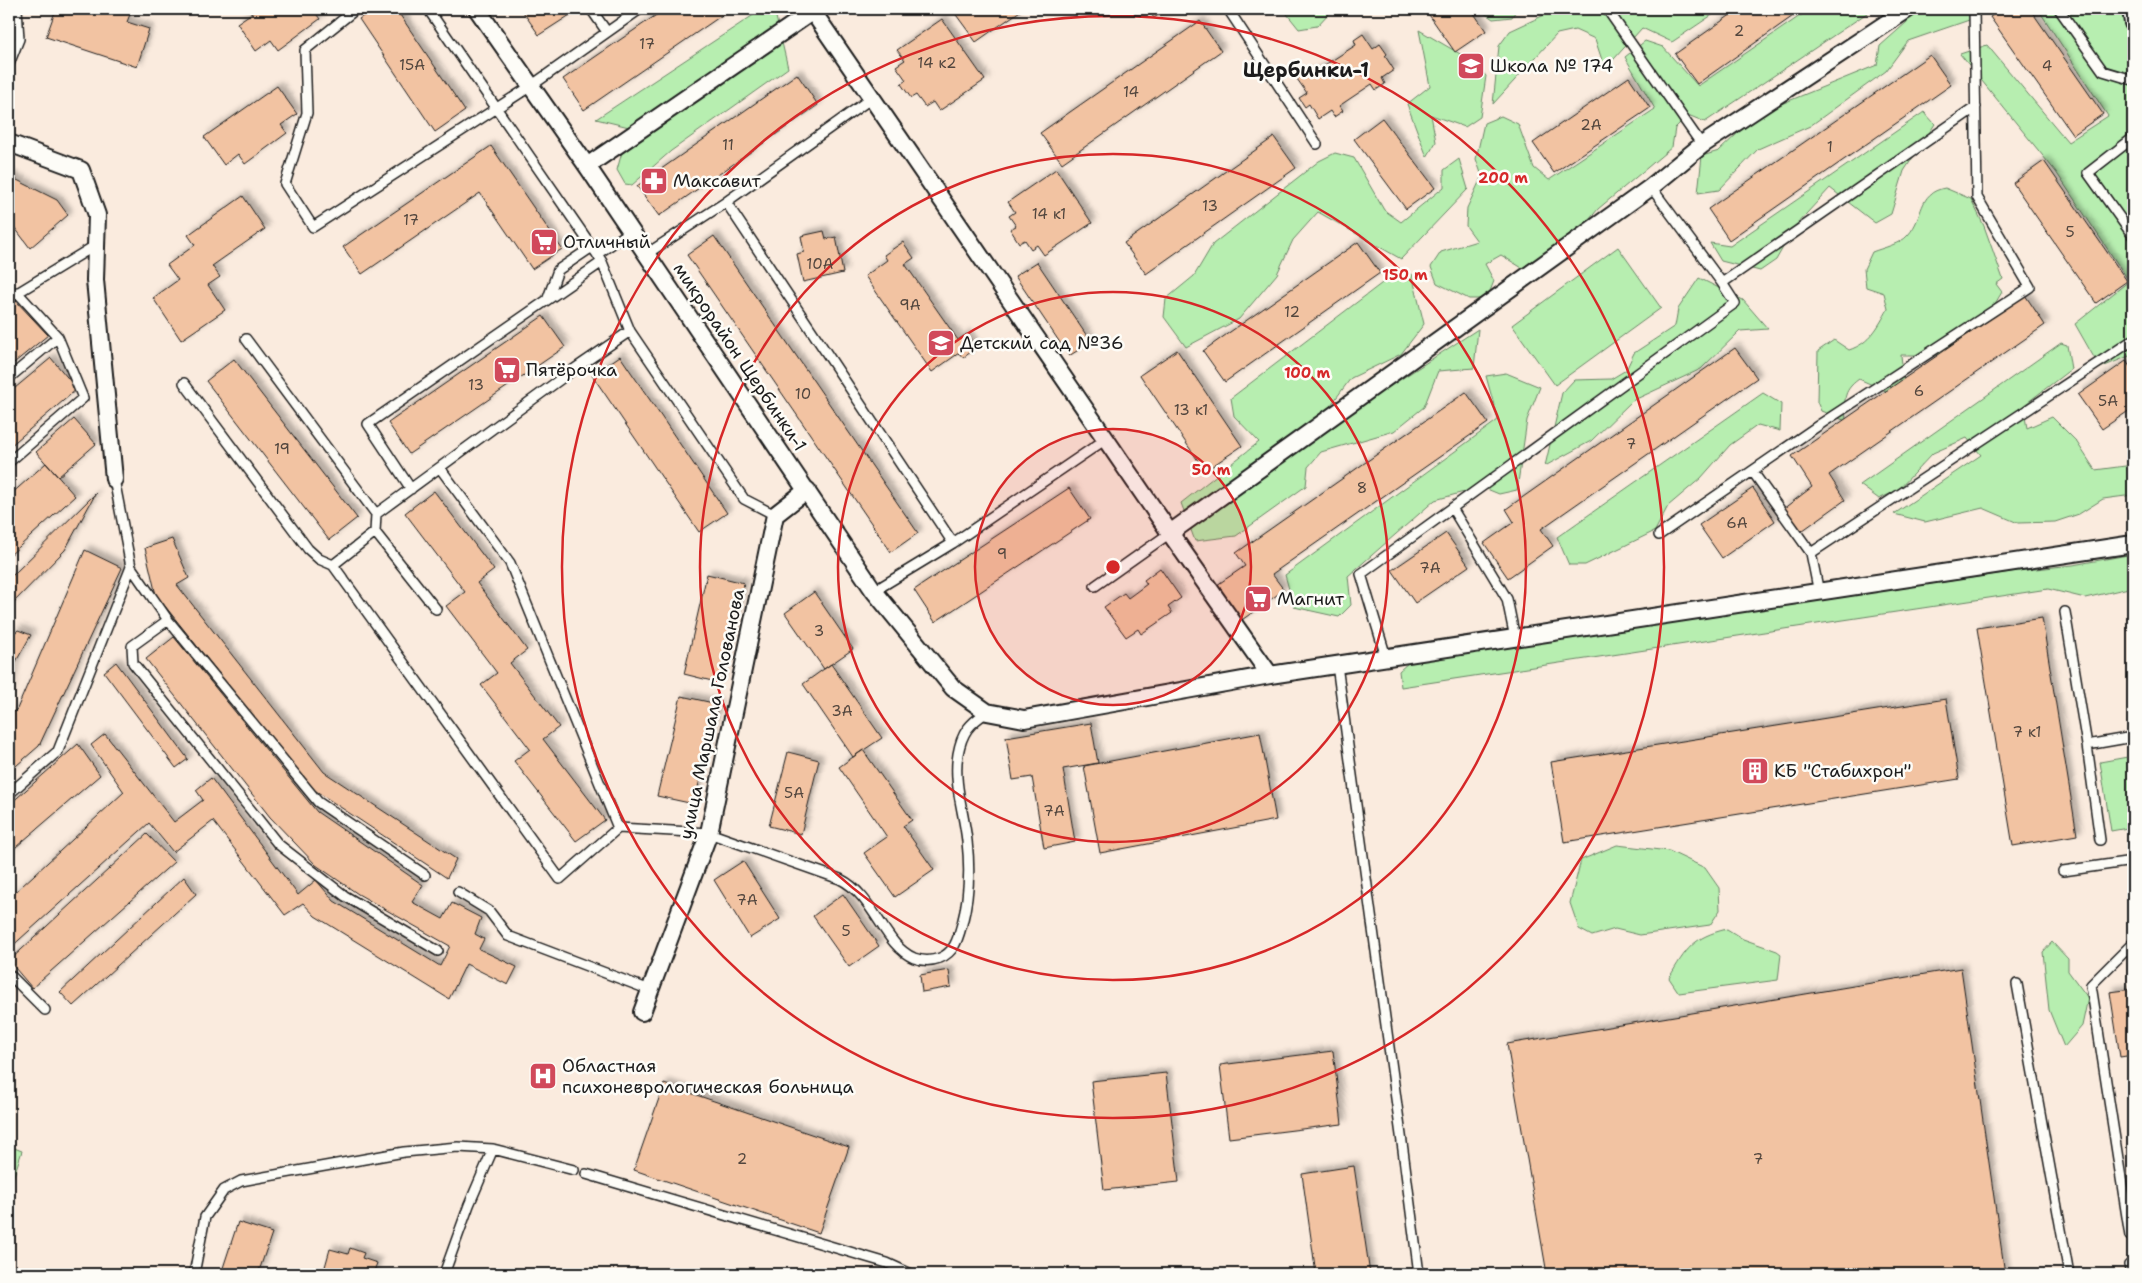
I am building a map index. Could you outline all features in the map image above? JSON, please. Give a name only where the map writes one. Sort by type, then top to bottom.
[{"type":"street","name":"микрорайон Щербинки-1","points":[[477,9],[586,166],[874,591],[953,688],[986,712]]},
{"type":"street","points":[[1170,533],[1651,187],[1702,145],[1908,9]]},
{"type":"street","points":[[2131,9],[2133,23]]},
{"type":"street","points":[[586,166],[813,10],[1170,533],[1270,675]]},
{"type":"street","points":[[9,143],[81,170],[97,215],[95,280],[114,479]]},
{"type":"street","points":[[775,514],[807,490]]},
{"type":"street","name":"улица Маршала Голованова","points":[[642,1012],[709,833],[775,514]]},
{"type":"street","points":[[986,712],[1024,719],[1270,675],[2133,544]]},
{"type":"lane","points":[[9,64],[19,39],[17,9]]},
{"type":"lane","points":[[356,9],[304,50],[307,113],[285,184],[314,227],[531,86],[640,9]]},
{"type":"lane","points":[[428,9],[597,254],[630,331],[744,499],[775,514]]},
{"type":"lane","points":[[591,9],[607,32]]},
{"type":"lane","points":[[1228,9],[1317,144]]},
{"type":"lane","points":[[1607,9],[1702,145]]},
{"type":"lane","points":[[1658,535],[2030,287],[1978,197],[1974,9]]},
{"type":"lane","points":[[2059,9],[2103,71],[2133,80]]},
{"type":"lane","points":[[645,255],[726,202],[873,97]]},
{"type":"lane","points":[[1722,283],[1976,107]]},
{"type":"lane","points":[[2133,138],[2088,172],[2133,236]]},
{"type":"lane","points":[[1386,657],[1361,574],[1735,303],[1651,187]]},
{"type":"lane","points":[[726,202],[953,543]]},
{"type":"lane","points":[[411,489],[368,424],[548,298],[597,254],[630,232]]},
{"type":"lane","points":[[9,298],[96,245]]},
{"type":"lane","points":[[548,298],[558,270],[597,254]]},
{"type":"lane","points":[[9,462],[82,398],[58,337],[17,292]]},
{"type":"lane","points":[[376,514],[573,370],[630,331]]},
{"type":"lane","points":[[9,378],[58,337]]},
{"type":"lane","points":[[246,339],[376,514],[375,532],[436,609]]},
{"type":"lane","points":[[1811,553],[2133,340]]},
{"type":"lane","points":[[184,383],[308,549],[319,559],[332,565],[560,878],[618,828],[709,833],[849,883],[865,899],[897,946],[905,954],[916,959],[932,960],[943,957],[958,940],[968,887],[967,842],[957,780],[958,754],[964,731],[986,712]]},
{"type":"lane","points":[[874,591],[953,543],[1106,439]]},
{"type":"lane","points":[[440,468],[510,563],[618,828]]},
{"type":"lane","points":[[1753,472],[1811,553],[1819,593]]},
{"type":"lane","points":[[114,479],[131,567],[168,620],[318,802],[425,875]]},
{"type":"lane","points":[[1452,508],[1507,600],[1515,638]]},
{"type":"lane","points":[[332,565],[375,532]]},
{"type":"lane","points":[[1096,586],[1170,533]]},
{"type":"lane","points":[[9,794],[58,751],[131,567]]},
{"type":"lane","points":[[2065,612],[2087,745],[2100,840]]},
{"type":"lane","points":[[168,620],[132,646],[133,663],[278,844],[345,896],[438,951]]},
{"type":"lane","points":[[1337,665],[1419,1274]]},
{"type":"lane","points":[[2087,745],[2133,737]]},
{"type":"lane","points":[[2063,871],[2133,860]]},
{"type":"lane","points":[[458,892],[489,911],[508,936],[650,990]]},
{"type":"lane","points":[[2130,1236],[2091,985],[2133,943]]},
{"type":"lane","points":[[9,974],[45,1010]]},
{"type":"lane","points":[[2017,984],[2069,1274]]},
{"type":"lane","points":[[194,1274],[205,1216],[224,1190],[240,1181],[404,1152],[458,1147],[493,1149],[574,1170]]},
{"type":"lane","points":[[444,1274],[469,1205],[493,1149]]},
{"type":"lane","points":[[586,1174],[887,1263],[911,1274]]},
{"type":"green space","points":[[758,9],[789,9],[789,11],[776,17],[788,68],[671,151],[632,185],[625,184],[617,170],[629,127],[596,119],[758,12]]},
{"type":"green space","points":[[1283,9],[1337,9],[1329,13],[1317,26],[1299,29]]},
{"type":"green space","points":[[1478,9],[1517,9],[1512,17],[1493,19]]},
{"type":"green space","points":[[1557,9],[1721,9],[1672,42],[1642,28],[1605,69],[1595,39],[1575,30],[1557,34],[1493,104],[1499,46],[1510,31]]},
{"type":"green space","points":[[1810,9],[1873,9],[1705,122],[1688,115],[1675,128],[1672,147],[1598,209],[1550,268],[1532,274],[1501,255],[1485,264],[1494,281],[1487,299],[1469,299],[1437,283],[1431,267],[1441,252],[1477,241],[1466,226],[1467,208],[1482,176],[1476,159],[1484,123],[1501,116],[1518,124],[1534,168],[1549,180],[1655,109],[1625,57],[1645,41],[1663,47],[1698,86]]},
{"type":"green space","points":[[1902,9],[1982,9],[1978,17],[1908,41],[1886,71],[1810,126],[1758,149],[1719,190],[1698,193],[1702,156],[1719,151],[1759,113],[1877,65],[1880,46],[1907,22]]},
{"type":"green space","points":[[2038,9],[2133,9],[2133,360],[2129,356],[2100,368],[2075,324],[2129,281],[2056,172],[1960,54],[1987,45],[2068,142],[2108,116]]},
{"type":"green space","points":[[1419,30],[1474,62],[1486,76],[1480,117],[1465,127],[1431,115],[1436,142],[1427,157],[1407,104],[1430,86]]},
{"type":"green space","points":[[1924,112],[1935,124],[1904,171],[1891,214],[1875,223],[1830,188],[1795,226],[1776,260],[1760,271],[1721,261],[1710,243],[1730,246]]},
{"type":"green space","points":[[1335,153],[1354,158],[1384,210],[1401,222],[1444,187],[1444,170],[1459,159],[1468,189],[1401,259],[1318,212],[1293,240],[1277,274],[1239,319],[1186,347],[1164,317],[1166,299],[1194,276],[1213,244],[1319,161]]},
{"type":"green space","points":[[1945,188],[1971,199],[1984,226],[2003,279],[1996,284],[2002,292],[1984,322],[1948,355],[1901,355],[1904,383],[1886,391],[1859,379],[1849,388],[1845,397],[1846,421],[1821,411],[1817,402],[1818,351],[1834,340],[1849,350],[1863,343],[1873,334],[1888,309],[1884,293],[1866,287],[1864,269],[1872,252],[1905,238],[1913,228],[1925,200],[1936,191]]},
{"type":"green space","points":[[1618,247],[1661,308],[1555,385],[1512,325]]},
{"type":"green space","points":[[1394,274],[1412,274],[1424,324],[1401,354],[1351,378],[1328,409],[1335,422],[1478,329],[1474,368],[1438,371],[1424,407],[1394,431],[1321,452],[1308,467],[1306,486],[1236,536],[1195,541],[1181,503],[1259,442],[1234,416],[1231,398]]},
{"type":"green space","points":[[1699,278],[1743,300],[1768,329],[1740,331],[1701,369],[1632,401],[1591,441],[1545,466],[1562,393],[1574,380],[1611,379],[1626,370],[1634,353],[1675,326],[1678,309]]},
{"type":"green space","points":[[2061,343],[2067,345],[2071,369],[2023,406],[2027,428],[2052,417],[2076,441],[2095,470],[2133,465],[2133,495],[2103,499],[2079,514],[2055,522],[2018,523],[1983,508],[1925,522],[1894,514],[1981,455],[1967,438],[1933,453],[1898,490],[1879,499],[1860,485]]},
{"type":"green space","points":[[1506,373],[1540,387],[1527,420],[1517,490],[1499,494],[1482,487],[1435,500],[1348,576],[1351,605],[1339,617],[1294,607],[1285,575],[1498,420],[1486,376]]},
{"type":"green space","points":[[1763,393],[1781,404],[1780,431],[1758,425],[1730,445],[1701,478],[1668,506],[1655,531],[1585,565],[1569,565],[1557,537]]},
{"type":"green space","points":[[2133,554],[2133,587],[2085,598],[2048,589],[1401,687],[1399,671],[1409,662],[2017,571],[2073,565]]},
{"type":"green space","points":[[2133,756],[2133,827],[2111,831],[2100,762]]},
{"type":"green space","points":[[1617,845],[1669,851],[1705,868],[1719,888],[1720,910],[1710,925],[1640,935],[1615,929],[1592,936],[1579,929],[1570,903],[1581,860]]},
{"type":"green space","points":[[1727,929],[1743,939],[1781,954],[1778,980],[1679,993],[1669,978],[1680,959],[1698,940]]},
{"type":"green space","points":[[2052,942],[2068,959],[2068,971],[2088,998],[2082,1026],[2064,1047],[2049,1010],[2043,952]]},
{"type":"green space","points":[[9,1146],[22,1151],[9,1191]]},
{"type":"building","points":[[56,9],[132,9],[127,22],[149,29],[137,67],[46,37]]},
{"type":"building","points":[[258,9],[317,9],[314,11],[320,19],[278,50],[271,40],[256,51],[237,23]]},
{"type":"building","points":[[373,9],[396,9],[465,111],[435,132],[359,19]]},
{"type":"building","points":[[521,9],[566,9],[570,15],[539,35]]},
{"type":"building","points":[[665,9],[731,9],[584,110],[563,79]]},
{"type":"building","points":[[958,9],[1023,9],[976,42],[954,12]]},
{"type":"building","points":[[1147,9],[1167,9],[1154,18]]},
{"type":"building","points":[[1425,9],[1471,9],[1486,31],[1455,52]]},
{"type":"building","points":[[1739,9],[1803,9],[1697,84],[1675,54]]},
{"type":"building","points":[[2002,9],[2030,9],[2103,114],[2073,135],[1990,17]]},
{"type":"building","points":[[942,19],[985,80],[939,111],[933,102],[925,107],[916,95],[911,98],[901,84],[906,80],[896,66],[905,60],[897,50]]},
{"type":"building","points":[[1200,21],[1221,51],[1062,163],[1040,133]]},
{"type":"building","points":[[1363,34],[1373,49],[1380,44],[1394,70],[1382,78],[1385,84],[1376,90],[1372,84],[1339,106],[1343,111],[1334,117],[1330,111],[1318,119],[1309,104],[1305,107],[1299,98],[1307,93],[1297,79],[1306,73],[1308,76],[1356,45],[1354,40]]},
{"type":"building","points":[[1930,55],[1951,85],[1729,240],[1708,209]]},
{"type":"building","points":[[797,74],[818,105],[659,216],[637,186]]},
{"type":"building","points":[[1629,77],[1650,108],[1554,173],[1533,143]]},
{"type":"building","points":[[277,86],[297,114],[281,125],[287,133],[245,164],[238,154],[224,165],[204,137]]},
{"type":"building","points":[[1382,118],[1435,188],[1406,209],[1354,139]]},
{"type":"building","points":[[1274,137],[1296,168],[1146,274],[1124,243]]},
{"type":"building","points":[[491,146],[562,249],[532,269],[480,193],[362,274],[343,247]]},
{"type":"building","points":[[2044,161],[2127,281],[2096,303],[2013,183]]},
{"type":"building","points":[[1056,169],[1092,223],[1044,255],[1037,245],[1031,249],[1025,240],[1019,243],[1010,229],[1016,226],[1009,216],[1015,212],[1008,202]]},
{"type":"building","points":[[9,176],[57,200],[68,215],[30,248],[9,220]]},
{"type":"building","points":[[243,196],[265,229],[212,266],[220,277],[208,285],[225,310],[181,340],[153,298],[178,280],[167,265],[195,245],[188,235]]},
{"type":"building","points":[[824,231],[826,239],[836,237],[843,273],[803,282],[797,254],[804,252],[801,236]]},
{"type":"building","points":[[714,236],[918,533],[891,552],[687,255]]},
{"type":"building","points":[[903,242],[914,258],[905,264],[958,340],[967,334],[976,348],[963,358],[959,353],[932,372],[865,276],[887,260],[884,255]]},
{"type":"building","points":[[1358,242],[1380,273],[1225,382],[1203,351]]},
{"type":"building","points":[[1037,262],[1091,342],[1069,356],[1015,276]]},
{"type":"building","points":[[2025,295],[2045,325],[1829,475],[1845,500],[1799,533],[1783,509],[1812,487],[1792,456]]},
{"type":"building","points":[[16,301],[48,335],[9,367],[9,307]]},
{"type":"building","points":[[543,316],[565,347],[409,454],[388,423]]},
{"type":"building","points":[[1735,348],[1757,378],[1541,529],[1553,546],[1508,578],[1484,543],[1514,522],[1506,509]]},
{"type":"building","points":[[1177,350],[1242,446],[1205,471],[1140,375]]},
{"type":"building","points":[[620,356],[727,513],[699,532],[592,375]]},
{"type":"building","points":[[51,358],[77,389],[9,447],[9,393]]},
{"type":"building","points":[[234,359],[357,518],[329,540],[206,381]]},
{"type":"building","points":[[2126,361],[2133,371],[2133,408],[2102,429],[2078,395]]},
{"type":"building","points":[[1466,392],[1488,423],[1272,574],[1284,590],[1239,622],[1214,587],[1245,566],[1236,553]]},
{"type":"building","points":[[74,419],[96,444],[58,477],[36,452]]},
{"type":"building","points":[[46,463],[75,496],[9,556],[9,496]]},
{"type":"building","points":[[1069,488],[1090,519],[935,622],[914,590]]},
{"type":"building","points":[[1753,488],[1775,521],[1722,558],[1699,525]]},
{"type":"building","points":[[434,491],[494,570],[477,583],[527,650],[510,663],[559,727],[543,739],[605,820],[576,841],[514,761],[530,749],[481,685],[497,673],[446,606],[465,592],[405,513]]},
{"type":"building","points":[[96,493],[65,550],[9,607],[9,579]]},
{"type":"building","points":[[1446,533],[1469,566],[1415,603],[1392,570]]},
{"type":"building","points":[[172,539],[189,578],[177,585],[324,772],[456,859],[447,878],[310,787],[156,595],[145,548]]},
{"type":"building","points":[[85,550],[122,568],[39,746],[9,772],[9,716],[17,709]]},
{"type":"building","points":[[1160,568],[1181,598],[1168,607],[1172,613],[1141,634],[1138,629],[1126,637],[1104,607],[1124,593],[1128,598],[1147,584],[1144,580]]},
{"type":"building","points":[[707,574],[744,583],[720,683],[684,674]]},
{"type":"building","points":[[814,592],[853,649],[824,669],[785,613]]},
{"type":"building","points":[[2042,618],[2077,835],[2013,846],[1977,628]]},
{"type":"building","points":[[18,630],[31,635],[14,665],[9,698],[9,638]]},
{"type":"building","points":[[174,637],[317,812],[423,885],[412,902],[443,919],[452,903],[481,918],[475,934],[484,939],[479,949],[517,967],[508,985],[466,964],[449,999],[315,916],[303,903],[285,915],[213,821],[173,852],[149,823],[9,949],[9,898],[124,792],[91,745],[105,734],[174,822],[203,800],[196,790],[211,778],[298,895],[316,880],[334,901],[440,966],[450,946],[358,894],[316,865],[270,817],[146,659]]},
{"type":"building","points":[[116,662],[188,759],[176,768],[104,672]]},
{"type":"building","points":[[831,664],[882,738],[853,757],[803,684]]},
{"type":"building","points":[[681,696],[718,704],[694,804],[657,796]]},
{"type":"building","name":"КБ \"Стабихрон\"","points":[[1946,699],[1959,779],[1564,842],[1551,762]]},
{"type":"building","points":[[1091,723],[1098,763],[1063,769],[1075,842],[1044,848],[1032,777],[1013,780],[1006,737]]},
{"type":"building","points":[[1260,733],[1276,820],[1100,853],[1084,766]]},
{"type":"building","points":[[78,744],[100,775],[9,853],[9,805]]},
{"type":"building","points":[[863,750],[912,820],[903,826],[934,870],[895,897],[864,853],[887,837],[839,767]]},
{"type":"building","points":[[788,752],[819,760],[801,834],[769,826]]},
{"type":"building","points":[[147,834],[174,862],[32,988],[9,961]]},
{"type":"building","points":[[743,861],[780,919],[750,938],[714,880]]},
{"type":"building","points":[[184,877],[196,894],[73,1006],[60,992]]},
{"type":"building","points":[[843,894],[879,946],[849,967],[813,916]]},
{"type":"building","points":[[1961,968],[2005,1274],[1547,1274],[1507,1044]]},
{"type":"building","points":[[949,970],[951,987],[922,992],[920,975]]},
{"type":"building","points":[[2133,989],[2133,1055],[2120,1057],[2110,992]]},
{"type":"building","points":[[1333,1051],[1342,1124],[1229,1138],[1220,1065]]},
{"type":"building","points":[[1166,1073],[1179,1182],[1104,1190],[1091,1081]]},
{"type":"building","points":[[664,1084],[849,1147],[819,1233],[634,1170]]},
{"type":"building","points":[[1354,1166],[1370,1274],[1316,1274],[1302,1174]]},
{"type":"building","points":[[238,1222],[272,1233],[258,1274],[221,1274]]},
{"type":"building","points":[[350,1248],[364,1253],[362,1258],[377,1263],[373,1274],[323,1274],[330,1249],[348,1254]]},
{"type":"place","name":"Школа № 174","points":[[1471,66]]},
{"type":"place","name":"Максавит","points":[[654,181]]},
{"type":"place","name":"Отличный","points":[[544,242]]},
{"type":"place","name":"Детский сад №36","points":[[941,343]]},
{"type":"place","name":"Пятёрочка","points":[[507,370]]},
{"type":"place","name":"Магнит","points":[[1258,599]]},
{"type":"place","name":"КБ \"Стабихрон\"","points":[[1755,771]]},
{"type":"place","name":"Областная психоневрологическая больница","points":[[543,1076]]},
{"type":"district","name":"Щербинки-1","points":[[1306,70]]}]
